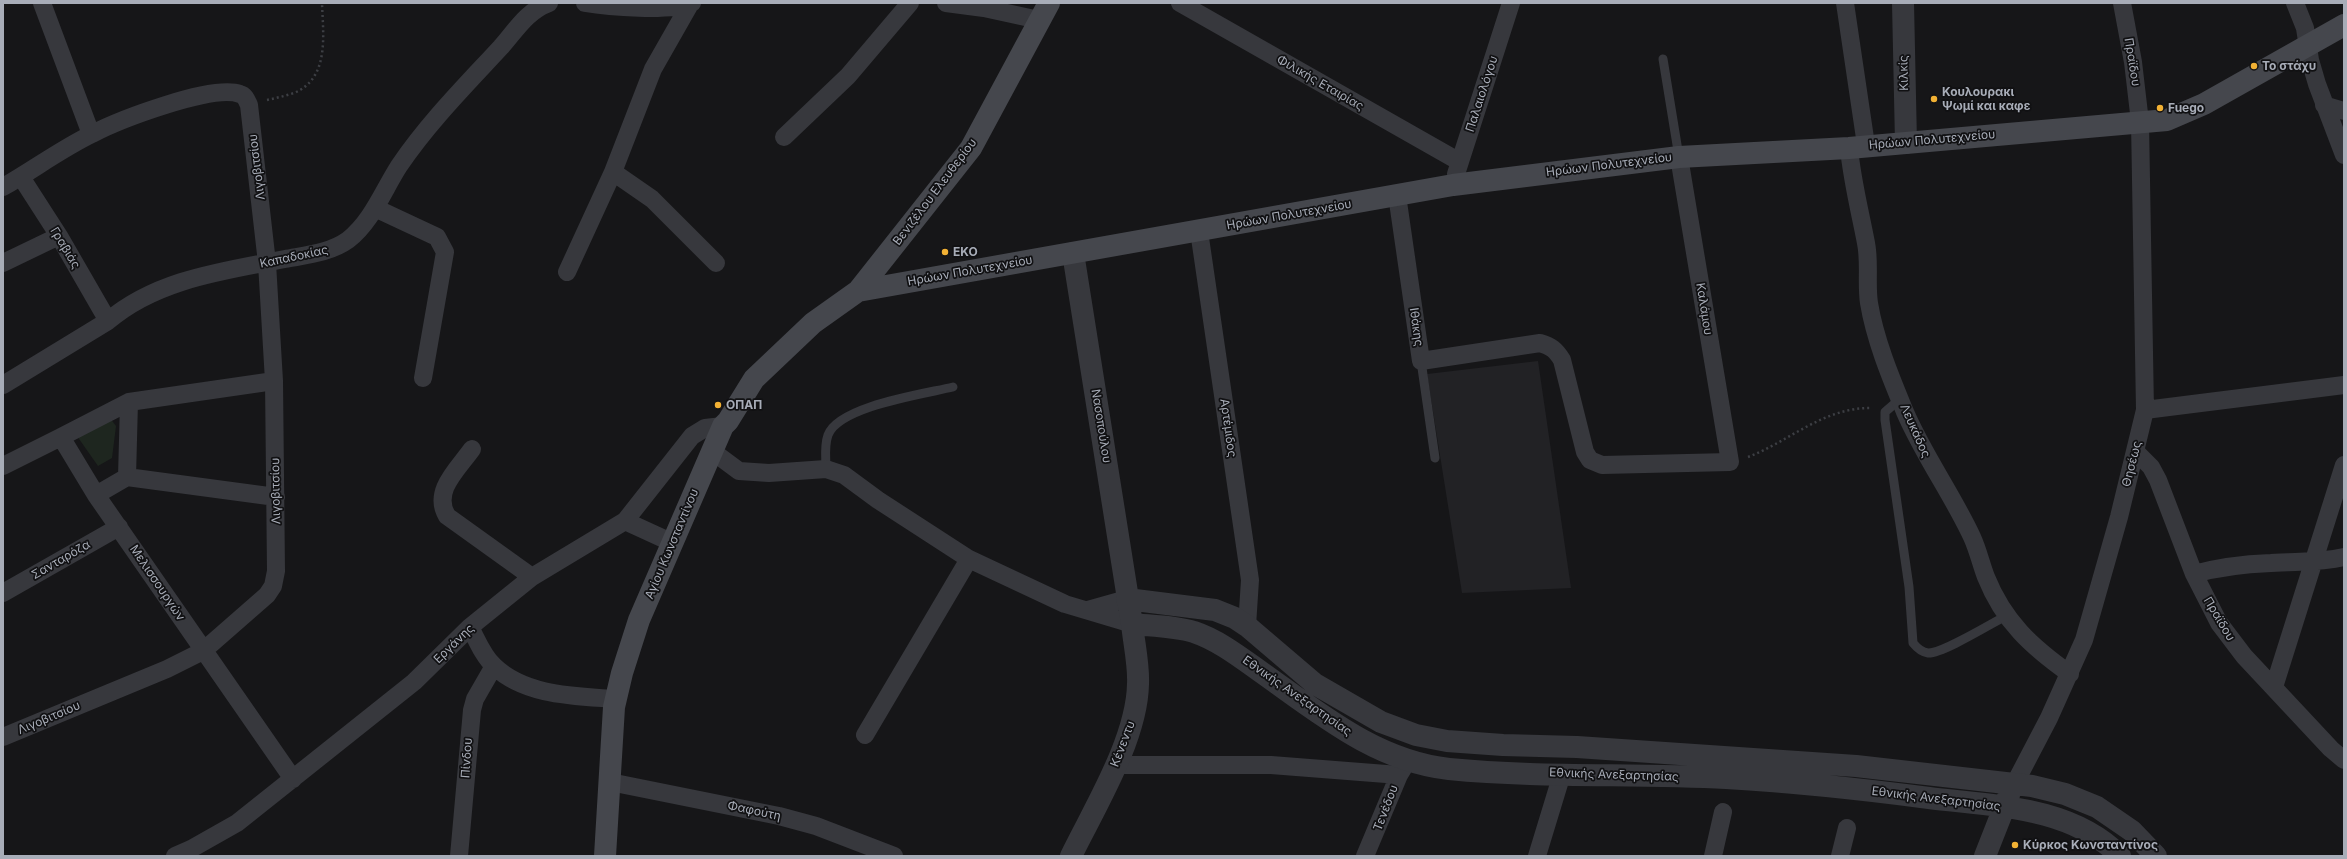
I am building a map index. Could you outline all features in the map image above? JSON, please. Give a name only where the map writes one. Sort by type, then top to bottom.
[{"type":"main road","name":"Βενιζέλου Ελευθερίου","points":[[858,291],[971,148],[1044,12]]},
{"type":"main road","name":"Ηρώων Πολυτεχνείου","points":[[858,291],[1454,185],[1679,157],[1858,147],[2167,120],[2183,115],[2344,25]]},
{"type":"main road","name":"Αγίου Κωνσταντίνου","points":[[604,856],[615,699],[639,620],[723,426],[728,421],[754,379],[813,322],[858,291]]},
{"type":"street","points":[[42,3],[92,134]]},
{"type":"street","name":"Καπαδοκίας","points":[[3,386],[108,321],[122,308],[167,286],[268,262],[323,251],[341,244],[358,230],[375,208],[414,145],[444,106],[501,46],[521,22],[533,11],[549,3]]},
{"type":"street","points":[[585,3],[618,8],[691,4]]},
{"type":"street","points":[[784,137],[848,76],[910,3]]},
{"type":"street","points":[[946,3],[984,8],[1044,12]]},
{"type":"street","name":"Φιλικής Εταιρίας","points":[[1180,3],[1460,162]]},
{"type":"street","name":"Παλαιολόγου","points":[[1454,185],[1511,3]]},
{"type":"street","name":"Λευκάδος","points":[[1845,3],[1858,147],[1854,190],[1868,254],[1869,304],[1880,343],[1900,399],[1929,462],[1973,538],[1987,578],[2006,616],[2021,635],[2037,650],[2070,674]]},
{"type":"street","name":"Κιλκίς","points":[[1903,3],[1906,143]]},
{"type":"street","name":"Πραϊδου","points":[[2122,3],[2133,62],[2140,122]]},
{"type":"street","points":[[2295,3],[2305,28],[2310,60],[2324,105],[2344,155]]},
{"type":"street","points":[[567,272],[613,172],[653,69],[691,4]]},
{"type":"street","points":[[3,187],[92,134],[160,107],[202,96],[233,92],[242,94],[249,105]]},
{"type":"street","name":"Λιγοβιτσίου","points":[[3,737],[167,669],[203,651],[267,595],[273,586],[276,571],[274,381],[268,262],[249,105]]},
{"type":"street","points":[[2324,105],[2344,111]]},
{"type":"street","name":"Θησέως","points":[[2014,785],[2070,674],[2087,629],[2136,452],[2145,410],[2140,122]]},
{"type":"street","name":"Καλάμου","points":[[1679,157],[1730,462]]},
{"type":"street","points":[[613,172],[656,203],[716,263]]},
{"type":"street","name":"Γραβιάς","points":[[21,177],[59,236],[108,321]]},
{"type":"street","name":"Ιθάκης","points":[[1397,195],[1421,361]]},
{"type":"street","points":[[375,208],[437,237],[445,252],[423,378]]},
{"type":"street","name":"Αρτέμιδος","points":[[1199,231],[1250,580],[1248,626]]},
{"type":"street","points":[[3,263],[59,236]]},
{"type":"street","name":"Νασοπούλου","points":[[1073,253],[1132,624]]},
{"type":"street","points":[[1421,361],[1540,343],[1549,346],[1556,351],[1562,360],[1585,452],[1595,464],[1730,462]]},
{"type":"street","points":[[3,466],[129,402],[274,381]]},
{"type":"street","points":[[2145,410],[2344,385]]},
{"type":"street","points":[[127,477],[129,402]]},
{"type":"street","name":"Εργάνης","points":[[175,856],[191,850],[238,823],[414,682],[470,627],[532,578],[625,520],[692,436],[705,428],[723,426]]},
{"type":"street","name":"Μελισσουργών","points":[[61,437],[96,495],[293,779]]},
{"type":"street","points":[[472,449],[444,488],[441,500],[443,509],[447,516],[532,578]]},
{"type":"street","points":[[712,452],[739,471],[769,473],[826,469],[844,475],[878,500],[969,559],[1065,604],[1132,624]]},
{"type":"street","name":"Πραϊδου","points":[[2136,452],[2151,467],[2158,480],[2194,574],[2209,605],[2232,642],[2331,749],[2344,760]]},
{"type":"street","points":[[2274,687],[2344,465]]},
{"type":"street","points":[[96,495],[127,477],[276,497]]},
{"type":"street","points":[[625,520],[673,543]]},
{"type":"street","name":"Σανταρόζα","points":[[5,586],[119,527]]},
{"type":"street","points":[[2194,574],[2217,568],[2247,565],[2314,563],[2344,557]]},
{"type":"street","points":[[865,735],[969,559]]},
{"type":"street","points":[[1088,610],[1127,599],[1215,610],[1248,626],[1314,684],[1381,722],[1416,735],[1447,741],[1503,745],[1577,747],[1856,766],[2032,786],[2065,794],[2098,807],[2132,831],[2156,856]]},
{"type":"street","name":"Κένεντυ","points":[[1071,856],[1116,765],[1131,728],[1136,706],[1138,684],[1132,624]]},
{"type":"street","name":"Εθνικής Ανεξαρτησίας","points":[[1132,624],[1193,632],[1212,640],[1237,655],[1338,726],[1403,768],[1446,768],[1562,774],[1725,778],[1850,788],[2035,812],[2058,819],[2097,838],[2120,856]]},
{"type":"street","points":[[470,627],[494,666],[531,688],[554,693],[615,699]]},
{"type":"street","name":"Πίνδου","points":[[459,856],[472,710],[475,699],[494,666]]},
{"type":"street","points":[[1116,765],[1271,765],[1403,768]]},
{"type":"street","name":"Τενέδου","points":[[1365,856],[1403,768]]},
{"type":"street","points":[[1537,856],[1562,774]]},
{"type":"street","name":"Φαφούτη","points":[[610,782],[779,816],[822,828],[894,856]]},
{"type":"street","points":[[1985,856],[2003,807],[2014,785]]},
{"type":"street","points":[[1713,856],[1723,812]]},
{"type":"street","points":[[1840,856],[1847,828]]},
{"type":"lane","points":[[1663,59],[1679,157]]},
{"type":"lane","name":"Ιθάκης","points":[[1421,361],[1435,458]]},
{"type":"lane","points":[[826,469],[826,446],[828,435],[836,424],[864,408],[953,387]]},
{"type":"lane","points":[[1900,399],[1885,412],[1885,431],[1896,491],[1909,587],[1913,643],[1918,649],[1928,653],[1941,650],[2006,616]]},
{"type":"path","points":[[249,105],[294,93],[313,78],[318,70],[323,51],[322,3]]},
{"type":"path","points":[[1730,462],[1761,452],[1822,418],[1844,411],[1875,408],[1885,412]]},
{"type":"shaded area","points":[[1538,361],[1571,588],[1462,593],[1427,374]]},
{"type":"shaded area","points":[[110,418],[116,426],[112,458],[98,466],[77,436]]},
{"type":"place","name":"Το στάχυ","points":[[2254,66]]},
{"type":"place","name":"Κουλουρακι Ψωμί και καφε","points":[[1934,99]]},
{"type":"place","name":"Fuego","points":[[2160,108]]},
{"type":"place","name":"EKO","points":[[945,252]]},
{"type":"place","name":"ΟΠΑΠ","points":[[718,405]]},
{"type":"place","name":"Κύρκος Κωνσταντίνος","points":[[2015,845]]}]
